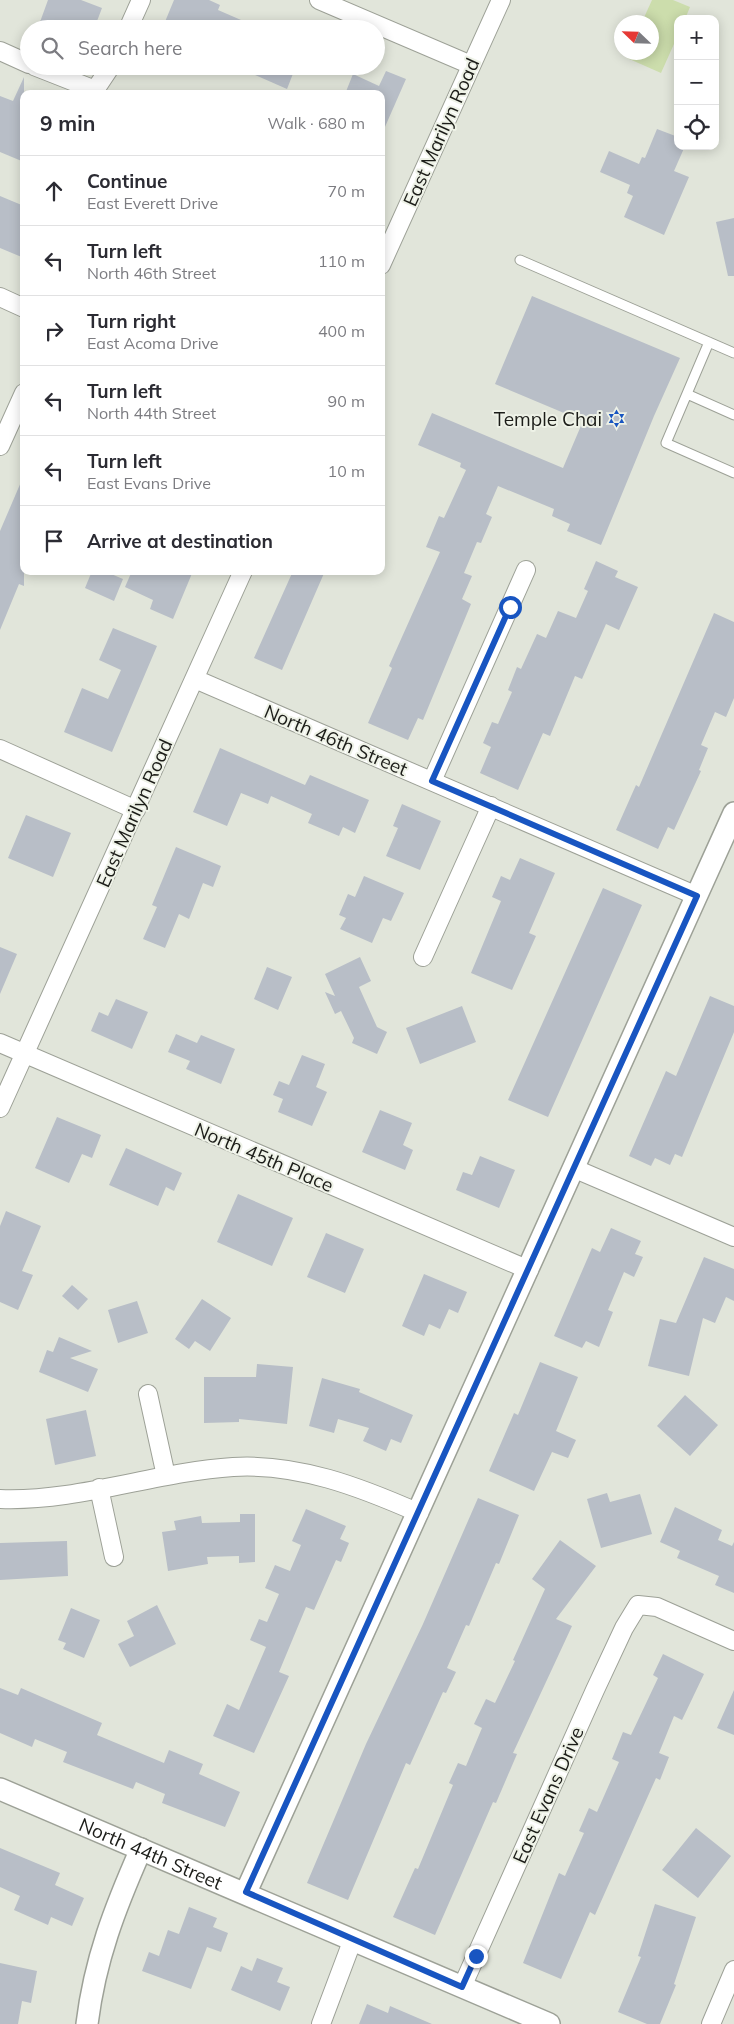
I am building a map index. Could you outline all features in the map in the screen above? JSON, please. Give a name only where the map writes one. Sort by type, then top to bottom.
[{"type":"street","points":[[132,20],[141,0]]},
{"type":"street","points":[[319,0],[365,20]]},
{"type":"street","name":"East Marilyn Road","points":[[385,256],[501,0]]},
{"type":"street","points":[[385,28],[472,66]]},
{"type":"street","points":[[0,51],[20,60]]},
{"type":"street","points":[[57,75],[96,90],[105,75]]},
{"type":"street","points":[[0,297],[20,306]]},
{"type":"street","points":[[0,446],[20,402]]},
{"type":"street","points":[[432,781],[526,570]]},
{"type":"street","name":"East Marilyn Road","points":[[0,1108],[241,575]]},
{"type":"street","name":"North 46th Street","points":[[195,679],[697,896]]},
{"type":"street","points":[[0,750],[136,810]]},
{"type":"street","points":[[423,957],[491,806]]},
{"type":"street","points":[[246,1892],[734,813]]},
{"type":"street","name":"North 45th Place","points":[[0,1043],[528,1270]]},
{"type":"street","points":[[572,1168],[734,1237]]},
{"type":"street","points":[[148,1394],[166,1476]]},
{"type":"street","points":[[0,1499],[46,1498],[166,1476],[234,1467],[312,1474],[346,1483],[419,1513]]},
{"type":"street","points":[[99,1488],[114,1557]]},
{"type":"street","name":"East Evans Drive","points":[[462,1987],[595,1690],[624,1628],[638,1605],[657,1607],[734,1641]]},
{"type":"street","name":"North 44th Street","points":[[0,1789],[246,1892],[549,2024]]},
{"type":"street","points":[[87,2024],[96,1966],[111,1918],[141,1849]]},
{"type":"street","points":[[321,2024],[353,1939]]},
{"type":"street","points":[[711,2024],[734,1970]]},
{"type":"lane","points":[[520,260],[734,353]]},
{"type":"lane","points":[[709,342],[666,443],[734,473]]},
{"type":"lane","points":[[687,394],[734,415]]},
{"type":"green space","points":[[652,0],[673,0],[690,7],[687,15],[674,15],[674,44],[661,73],[632,60],[659,60],[659,15],[645,15]]},
{"type":"building","points":[[48,0],[81,0],[102,8],[97,20],[41,20]]},
{"type":"building","points":[[174,0],[209,0],[220,5],[218,10],[241,20],[166,20]]},
{"type":"building","points":[[386,71],[406,79],[385,127],[385,90],[347,90],[353,75],[379,86]]},
{"type":"building","points":[[255,75],[292,75],[287,89]]},
{"type":"building","points":[[24,77],[24,90],[20,90],[20,160],[0,152],[0,96],[13,101]]},
{"type":"building","points":[[657,129],[674,135],[674,150],[683,150],[674,171],[689,177],[664,235],[624,217],[633,196],[627,193],[630,185],[600,172],[609,151],[639,164],[642,157],[645,158]]},
{"type":"building","points":[[0,196],[20,204],[20,256],[0,248]]},
{"type":"building","points":[[734,218],[734,276],[728,276],[716,222]]},
{"type":"building","name":"Temple Chai","points":[[532,296],[680,358],[601,545],[567,531],[570,524],[552,516],[554,509],[498,486],[486,514],[492,517],[481,543],[477,542],[464,573],[472,576],[462,599],[471,604],[423,720],[418,718],[408,740],[368,723],[392,668],[389,666],[440,552],[426,547],[439,516],[444,518],[466,470],[460,467],[461,463],[418,445],[432,413],[563,468],[583,421],[495,384]]},
{"type":"building","points":[[20,484],[20,575],[24,575],[24,586],[19,584],[0,630],[0,531]]},
{"type":"building","points":[[596,561],[618,571],[615,577],[638,587],[619,630],[606,624],[582,679],[575,676],[550,736],[543,733],[518,790],[480,773],[491,747],[483,743],[492,722],[498,724],[512,692],[508,690],[517,667],[521,669],[537,634],[546,638],[558,611],[576,618],[588,591],[584,589]]},
{"type":"building","points":[[90,575],[114,575],[123,579],[114,601],[85,588]]},
{"type":"building","points":[[130,575],[191,575],[173,619],[150,609],[153,600],[125,587]]},
{"type":"building","points":[[291,575],[323,575],[282,670],[254,658]]},
{"type":"building","points":[[714,613],[734,622],[734,698],[726,717],[715,712],[701,745],[708,748],[699,770],[701,771],[674,830],[668,827],[658,849],[616,830],[636,785],[639,787]]},
{"type":"building","points":[[113,628],[157,646],[112,752],[64,732],[82,688],[108,699],[121,670],[99,660]]},
{"type":"building","points":[[220,748],[305,785],[310,775],[369,800],[355,833],[343,827],[339,836],[308,823],[312,814],[271,796],[268,804],[241,793],[227,826],[193,812]]},
{"type":"building","points":[[402,804],[441,821],[420,870],[386,856],[398,828],[393,826]]},
{"type":"building","points":[[26,815],[71,833],[53,877],[8,858]]},
{"type":"building","points":[[176,847],[221,866],[213,887],[203,883],[189,919],[179,914],[165,948],[143,939],[157,907],[152,905]]},
{"type":"building","points":[[520,858],[555,873],[529,933],[536,936],[512,990],[471,973],[501,901],[492,897],[501,876],[510,880]]},
{"type":"building","points":[[364,876],[404,893],[391,921],[383,918],[372,943],[340,929],[346,918],[339,915],[348,894],[355,897]]},
{"type":"building","points":[[603,888],[642,905],[548,1117],[508,1100]]},
{"type":"building","points":[[0,947],[17,954],[0,994]]},
{"type":"building","points":[[360,957],[371,981],[359,987],[377,1027],[387,1032],[377,1054],[352,1043],[354,1038],[341,1011],[335,1014],[325,992],[335,996],[325,974]]},
{"type":"building","points":[[267,967],[292,977],[278,1010],[254,999]]},
{"type":"building","points":[[710,996],[734,1006],[734,1032],[682,1157],[675,1154],[670,1165],[655,1158],[651,1166],[629,1156],[666,1071],[676,1076]]},
{"type":"building","points":[[116,999],[148,1012],[132,1049],[91,1031],[99,1012],[108,1016]]},
{"type":"building","points":[[462,1006],[476,1042],[420,1064],[406,1028]]},
{"type":"building","points":[[176,1034],[197,1043],[201,1035],[235,1049],[221,1084],[186,1069],[190,1061],[168,1052]]},
{"type":"building","points":[[302,1055],[325,1064],[316,1087],[327,1092],[312,1126],[278,1112],[283,1099],[273,1095],[279,1081],[289,1085]]},
{"type":"building","points":[[380,1110],[412,1123],[403,1145],[413,1150],[405,1170],[362,1152]]},
{"type":"building","points":[[57,1117],[101,1135],[92,1158],[82,1154],[69,1183],[35,1168]]},
{"type":"building","points":[[126,1148],[182,1173],[174,1191],[166,1187],[158,1206],[109,1185]]},
{"type":"building","points":[[480,1156],[515,1170],[499,1208],[456,1190],[463,1172],[472,1175]]},
{"type":"building","points":[[238,1194],[293,1218],[272,1266],[217,1242]]},
{"type":"building","points":[[6,1211],[41,1226],[22,1271],[33,1275],[18,1310],[0,1302],[0,1226]]},
{"type":"building","points":[[611,1228],[641,1241],[635,1254],[643,1257],[634,1277],[624,1272],[608,1310],[613,1312],[599,1347],[586,1341],[582,1348],[554,1336],[592,1248],[600,1252]]},
{"type":"building","points":[[326,1233],[364,1249],[345,1293],[307,1277]]},
{"type":"building","points":[[704,1257],[734,1269],[734,1301],[726,1297],[715,1323],[703,1318],[689,1376],[648,1366],[660,1319],[676,1323]]},
{"type":"building","points":[[424,1274],[467,1292],[458,1313],[449,1309],[440,1329],[429,1324],[424,1336],[402,1326]]},
{"type":"building","points":[[72,1285],[88,1299],[78,1310],[62,1296]]},
{"type":"building","points":[[202,1299],[231,1318],[210,1351],[195,1341],[189,1349],[175,1339]]},
{"type":"building","points":[[137,1301],[148,1333],[118,1343],[108,1310]]},
{"type":"building","points":[[59,1337],[92,1351],[70,1358],[98,1369],[88,1392],[39,1372],[47,1350],[53,1352]]},
{"type":"building","points":[[540,1362],[578,1377],[556,1431],[576,1440],[568,1458],[552,1452],[534,1491],[489,1471],[514,1413],[518,1415]]},
{"type":"building","points":[[257,1364],[293,1367],[287,1424],[239,1419],[239,1422],[204,1423],[204,1377],[256,1377]]},
{"type":"building","points":[[322,1378],[360,1389],[359,1392],[413,1415],[401,1443],[391,1439],[386,1451],[363,1441],[369,1428],[338,1419],[334,1433],[309,1426]]},
{"type":"building","points":[[685,1395],[718,1425],[690,1456],[657,1426]]},
{"type":"building","points":[[86,1410],[96,1456],[55,1465],[46,1419]]},
{"type":"building","points":[[607,1493],[610,1502],[640,1494],[652,1534],[601,1548],[587,1499]]},
{"type":"building","points":[[478,1498],[519,1515],[499,1564],[496,1563],[469,1626],[466,1625],[447,1668],[456,1672],[446,1693],[443,1692],[410,1765],[406,1763],[348,1900],[307,1883],[366,1744],[423,1624]]},
{"type":"building","points":[[675,1507],[722,1530],[718,1540],[732,1546],[734,1542],[734,1593],[715,1585],[719,1576],[677,1558],[680,1551],[660,1542]]},
{"type":"building","points":[[306,1509],[346,1526],[340,1539],[349,1543],[341,1562],[336,1560],[314,1610],[306,1607],[279,1672],[289,1676],[254,1753],[213,1736],[227,1704],[239,1710],[266,1647],[250,1640],[259,1619],[267,1622],[279,1594],[265,1588],[275,1565],[290,1571],[301,1545],[292,1541]]},
{"type":"building","points":[[240,1514],[255,1514],[255,1562],[239,1563],[239,1556],[207,1557],[208,1564],[168,1571],[162,1532],[176,1530],[174,1521],[201,1516],[202,1523],[240,1522]]},
{"type":"building","points":[[560,1540],[596,1566],[556,1619],[572,1626],[513,1753],[517,1754],[496,1803],[493,1802],[435,1935],[393,1917],[415,1868],[418,1869],[453,1785],[449,1783],[458,1763],[466,1766],[482,1728],[474,1724],[486,1699],[495,1703],[545,1589],[532,1579]]},
{"type":"building","points":[[67,1541],[68,1576],[0,1580],[0,1543]]},
{"type":"building","points":[[157,1605],[176,1644],[130,1667],[118,1644],[134,1636],[127,1621]]},
{"type":"building","points":[[71,1608],[100,1620],[84,1658],[63,1649],[66,1643],[58,1640]]},
{"type":"building","points":[[663,1654],[704,1674],[682,1720],[674,1716],[659,1753],[669,1757],[660,1780],[656,1778],[595,1915],[590,1912],[561,1979],[523,1963],[559,1873],[565,1876],[584,1833],[579,1831],[589,1808],[597,1812],[619,1762],[612,1759],[623,1732],[631,1735],[658,1678],[653,1675]]},
{"type":"building","points":[[0,1688],[18,1695],[21,1688],[102,1723],[97,1735],[164,1763],[169,1750],[203,1764],[199,1774],[240,1792],[225,1827],[162,1803],[165,1794],[136,1782],[133,1789],[63,1762],[67,1752],[35,1739],[32,1747],[0,1733]]},
{"type":"building","points":[[734,1690],[734,1735],[717,1728]]},
{"type":"building","points":[[696,1828],[731,1856],[698,1898],[662,1870]]},
{"type":"building","points":[[0,1848],[60,1873],[55,1885],[84,1898],[72,1926],[51,1917],[48,1925],[14,1910],[20,1896],[0,1887]]},
{"type":"building","points":[[655,1904],[696,1917],[674,1984],[676,1985],[660,2024],[647,2024],[618,2012],[641,1957],[638,1956]]},
{"type":"building","points":[[189,1907],[217,1918],[213,1927],[228,1933],[221,1952],[207,1947],[191,1989],[142,1971],[149,1952],[159,1956],[168,1930],[179,1934]]},
{"type":"building","points":[[257,1958],[283,1968],[277,1982],[290,1987],[280,2011],[231,1990],[241,1966],[252,1971]]},
{"type":"building","points":[[0,1963],[37,1971],[31,2003],[22,2001],[18,2024],[0,2024]]},
{"type":"building","points":[[367,2004],[388,2013],[390,2006],[432,2024],[359,2024]]},
{"type":"place","name":"Temple Chai","points":[[616,419]]},
{"type":"route","points":[[476,1956],[462,1987],[246,1892],[419,1513],[572,1168],[697,896],[432,781],[510,607]]}]
